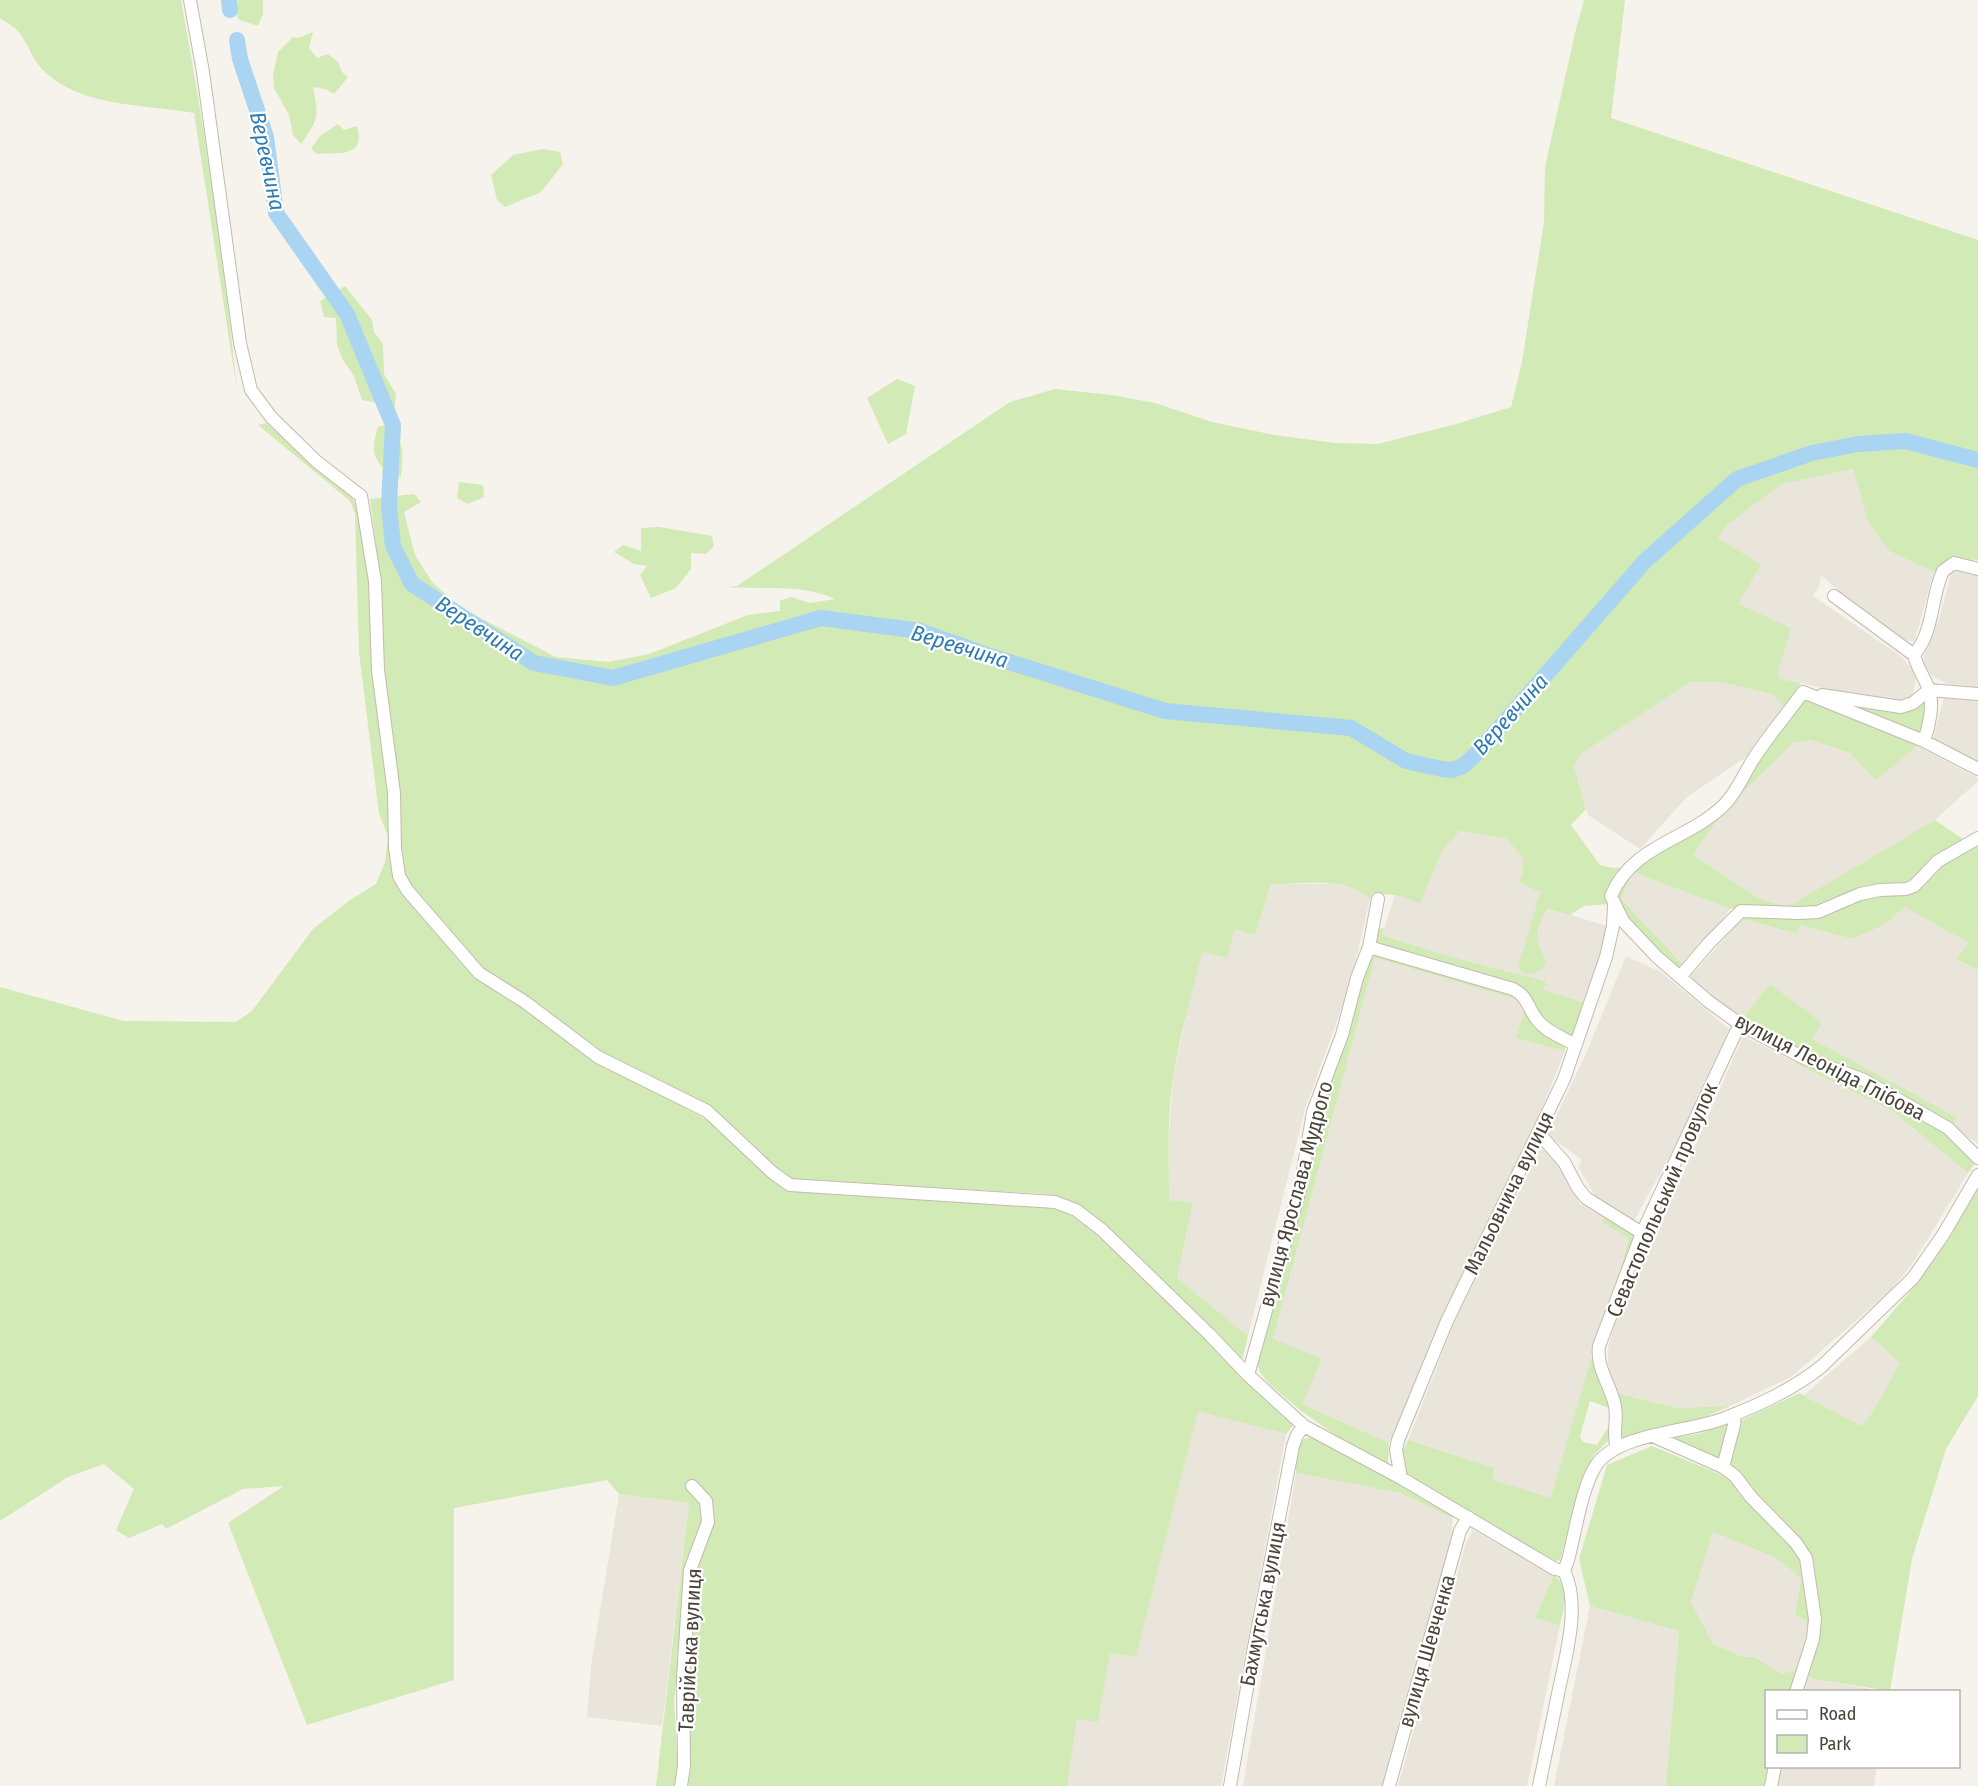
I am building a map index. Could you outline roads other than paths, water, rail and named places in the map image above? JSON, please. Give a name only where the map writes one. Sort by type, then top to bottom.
[{"type":"street","points":[[190,0],[203,72],[240,343],[251,390],[271,417],[316,461],[361,496],[375,581],[378,670],[394,793],[399,876],[407,890],[479,973],[525,1002],[598,1057],[707,1112],[773,1173],[790,1185],[1055,1202],[1076,1210],[1102,1230],[1248,1375],[1304,1426],[1401,1478],[1555,1569],[1564,1571],[1568,1578],[1571,1597],[1569,1637],[1539,1786]]},
{"type":"street","points":[[1914,655],[1920,648],[1929,628],[1941,575],[1949,565],[1954,563],[1978,569]]},
{"type":"street","points":[[1834,596],[1914,655],[1916,665],[1929,690],[1931,703],[1924,741]]},
{"type":"street","points":[[1803,692],[1901,707],[1913,703],[1929,690],[1978,694]]},
{"type":"street","points":[[1803,692],[1924,741],[1978,769]]},
{"type":"street","points":[[1613,900],[1617,883],[1642,856],[1700,824],[1723,806],[1736,792],[1752,763],[1803,692]]},
{"type":"street","points":[[1680,977],[1709,943],[1742,911],[1818,912],[1860,894],[1880,890],[1906,889],[1914,886],[1938,861],[1978,838]]},
{"type":"street","name":"вулиця Ярослава Мудрого","points":[[1248,1375],[1300,1189],[1313,1112],[1342,1035],[1357,978],[1369,947],[1378,899]]},
{"type":"street","name":"вулиця Леоніда Глібова","points":[[1613,900],[1623,921],[1658,957],[1741,1025],[1804,1058],[1864,1080],[1948,1128],[1978,1158]]},
{"type":"street","name":"Мальовнича вулиця","points":[[1401,1478],[1396,1450],[1398,1440],[1447,1321],[1564,1079],[1610,945],[1613,900]]},
{"type":"street","points":[[1369,947],[1513,989],[1528,1000],[1533,1014],[1544,1027],[1576,1045]]},
{"type":"street","name":"Севастопольський провулок","points":[[1617,1448],[1613,1437],[1616,1423],[1615,1406],[1598,1356],[1599,1346],[1642,1233],[1741,1025]]},
{"type":"street","points":[[1537,1135],[1543,1138],[1564,1162],[1586,1198],[1642,1233]]},
{"type":"street","points":[[1564,1571],[1592,1472],[1602,1458],[1617,1448],[1653,1436],[1691,1428],[1735,1414],[1807,1378],[1900,1293],[1924,1264],[1978,1175]]},
{"type":"street","points":[[1723,1467],[1735,1414]]},
{"type":"street","name":"Бахмутська вулиця","points":[[1230,1786],[1293,1446],[1304,1426]]},
{"type":"street","points":[[1653,1436],[1723,1467],[1736,1476],[1751,1497],[1796,1543],[1806,1558],[1815,1619],[1814,1639],[1797,1690]]},
{"type":"street","name":"Таврійська вулиця","points":[[681,1786],[684,1766],[683,1678],[690,1570],[708,1522],[706,1501],[692,1486]]},
{"type":"street","name":"вулиця Шевченка","points":[[1389,1786],[1460,1531],[1468,1517]]},
{"type":"street","points":[[1771,1786],[1774,1768]]},
{"type":"waterway","name":"Веревчина","points":[[229,0],[230,10]]},
{"type":"waterway","name":"Веревчина","points":[[237,40],[240,59],[266,137],[276,213],[347,314],[393,425],[389,506],[393,546],[412,584],[534,663],[613,678],[821,618],[920,631],[990,656],[1165,711],[1351,728],[1406,761],[1452,770],[1463,766],[1480,750],[1645,561],[1737,479],[1812,453],[1858,444],[1905,441],[1978,460]]}]
